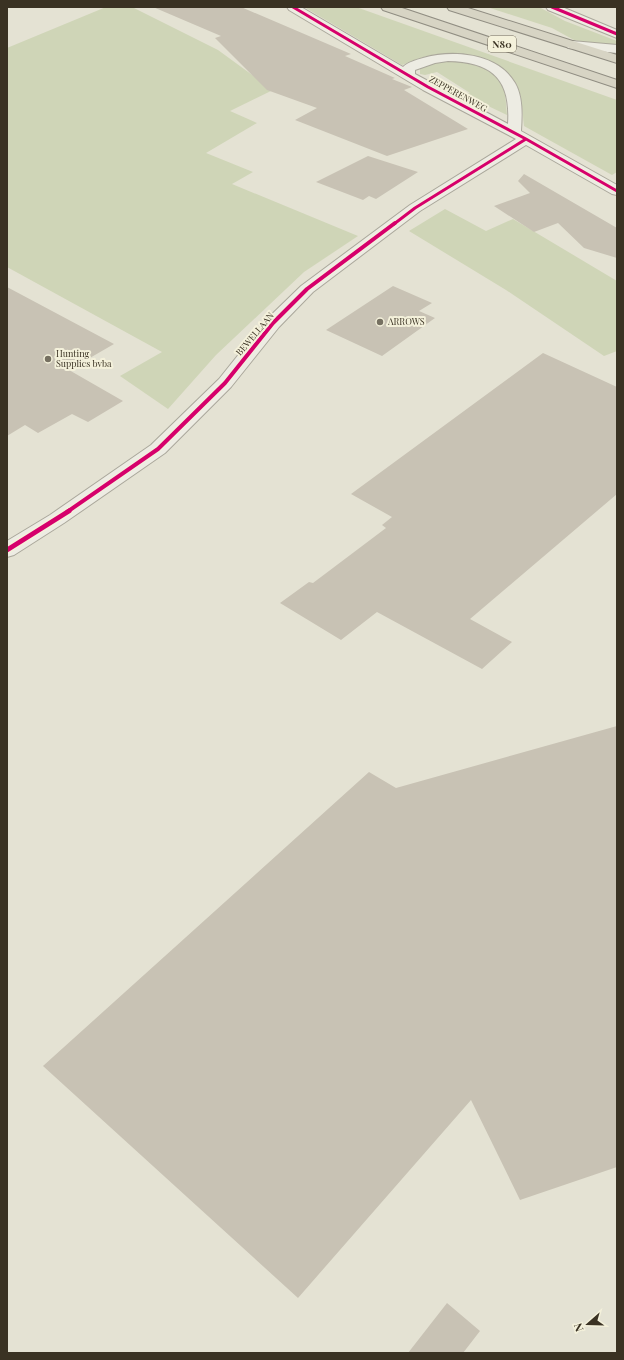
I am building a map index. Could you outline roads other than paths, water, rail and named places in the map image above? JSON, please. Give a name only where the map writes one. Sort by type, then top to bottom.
[{"type":"highway","name":"N80","points":[[387,7],[617,84]]},
{"type":"highway","name":"N80","points":[[453,7],[617,59]]},
{"type":"street","name":"ZEPPERENWEG","points":[[293,7],[408,75],[617,191]]},
{"type":"street","points":[[552,7],[617,34]]},
{"type":"street","points":[[572,45],[617,49]]},
{"type":"street","name":"ZEPPERENWEG","points":[[408,75],[410,68],[416,64],[426,60],[443,58],[461,58],[477,61],[490,67],[500,74],[508,83],[514,98],[515,116],[520,136]]},
{"type":"street","name":"BEWELLAAN","points":[[7,550],[57,519],[158,449],[225,382],[273,323],[307,289],[415,208],[520,136]]},
{"type":"place","name":"ARROWS","points":[[380,322]]},
{"type":"place","name":"Hunting Supplies bvba","points":[[48,359]]}]
